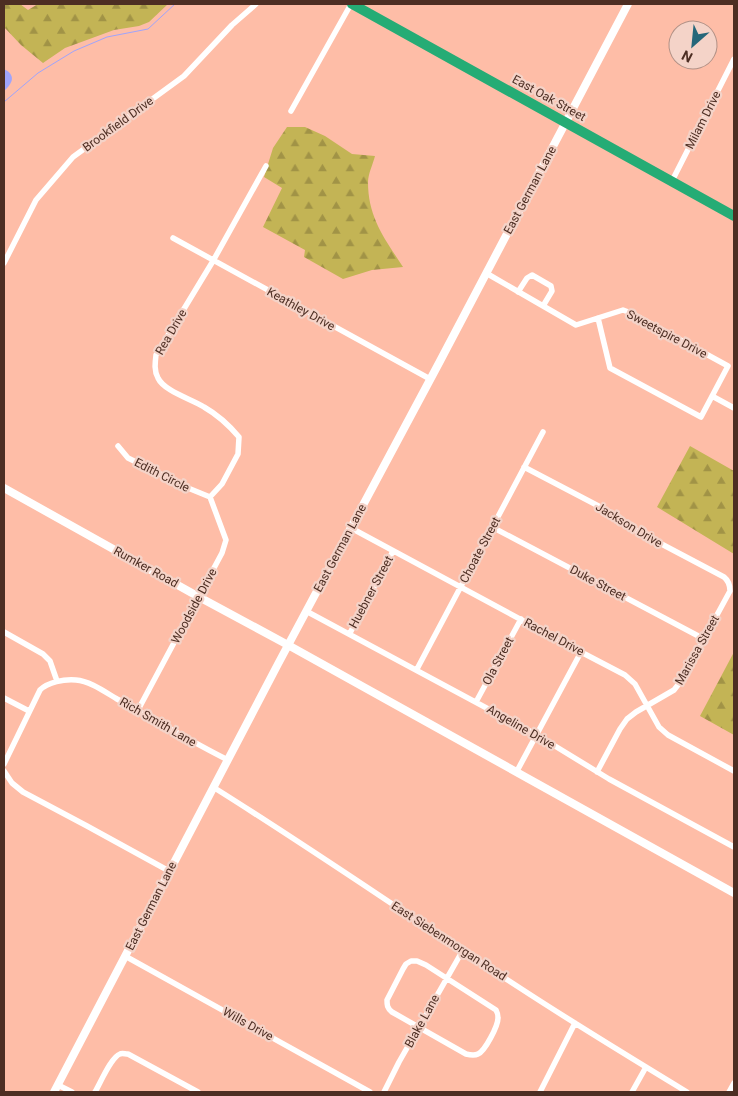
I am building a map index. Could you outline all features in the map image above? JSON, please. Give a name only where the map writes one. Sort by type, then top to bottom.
[{"type":"highway","name":"East Oak Street","points":[[351,4],[734,216]]},
{"type":"street","name":"Brookfield Drive","points":[[4,263],[36,200],[73,157],[184,76],[232,25],[256,4]]},
{"type":"street","points":[[291,112],[351,4]]},
{"type":"street","name":"East German Lane","points":[[56,1088],[169,870],[628,4]]},
{"type":"street","name":"Milam Drive","points":[[672,181],[734,59]]},
{"type":"street","name":"Rea Drive","points":[[210,497],[222,484],[238,454],[239,437],[227,423],[204,407],[166,387],[158,379],[154,366],[156,355],[213,261],[266,166]]},
{"type":"street","name":"Keathley Drive","points":[[173,238],[430,379]]},
{"type":"street","points":[[486,273],[518,292],[543,306],[552,291],[551,286],[532,275],[527,278],[518,292]]},
{"type":"street","name":"Sweetspire Drive","points":[[543,306],[576,325],[623,310],[631,313],[728,366],[712,396]]},
{"type":"street","points":[[598,318],[610,368],[702,417],[712,396],[734,408]]},
{"type":"street","name":"Choate Street","points":[[416,669],[543,432]]},
{"type":"street","name":"Edith Circle","points":[[118,446],[128,458],[210,497]]},
{"type":"street","name":"Jackson Drive","points":[[524,467],[608,511],[635,530],[728,580],[730,586]]},
{"type":"street","name":"Rumker Road","points":[[4,488],[288,645]]},
{"type":"street","name":"Woodside Drive","points":[[138,710],[222,553],[226,540],[210,497]]},
{"type":"street","name":"Duke Street","points":[[492,527],[704,639]]},
{"type":"street","name":"Rachel Drive","points":[[350,528],[581,652],[626,674],[635,684],[660,727],[668,735],[734,771]]},
{"type":"street","name":"Huebner Street","points":[[350,633],[393,551]]},
{"type":"street","name":"Marissa Street","points":[[597,772],[627,719],[674,690],[681,681],[730,592],[730,586]]},
{"type":"street","name":"Angeline Drive","points":[[306,611],[537,735],[597,772],[734,847]]},
{"type":"street","name":"Ola Street","points":[[476,702],[520,619]]},
{"type":"street","points":[[4,632],[43,654],[50,661],[58,681],[44,686],[40,690],[4,764]]},
{"type":"street","points":[[288,645],[734,893]]},
{"type":"street","points":[[517,771],[581,652]]},
{"type":"street","name":"Rich Smith Lane","points":[[58,681],[76,680],[89,684],[228,760]]},
{"type":"street","points":[[4,698],[29,711]]},
{"type":"street","points":[[4,771],[12,783],[23,792],[169,870]]},
{"type":"street","name":"East Siebenmorgan Road","points":[[213,787],[576,1023],[687,1092]]},
{"type":"street","name":"Blake Lane","points":[[384,1092],[463,950]]},
{"type":"street","name":"Wills Drive","points":[[125,956],[370,1092]]},
{"type":"street","points":[[417,961],[426,965],[496,1010],[498,1016],[498,1021],[485,1047],[477,1055],[466,1054],[419,1028],[388,1009],[387,1004],[387,1000],[403,969],[410,962],[417,961]]},
{"type":"street","points":[[540,1092],[576,1023]]},
{"type":"street","points":[[95,1092],[115,1056],[121,1053],[128,1054],[198,1092]]},
{"type":"street","points":[[632,1092],[646,1067]]},
{"type":"street","points":[[729,1092],[734,1083]]},
{"type":"street","points":[[56,1088],[72,1092]]},
{"type":"green space","points":[[4,4],[20,4],[28,10],[38,4],[168,4],[149,22],[139,26],[114,30],[65,48],[43,63],[21,45],[4,27]]},
{"type":"green space","points":[[287,127],[305,127],[325,136],[352,154],[375,156],[368,179],[371,207],[379,228],[403,267],[372,270],[343,279],[304,257],[305,250],[263,227],[282,188],[264,177],[273,148]]},
{"type":"green space","points":[[690,446],[734,471],[734,554],[657,507]]},
{"type":"green space","points":[[734,652],[734,735],[700,716]]},
{"type":"water","points":[[4,69],[12,76],[12,79],[4,91]]},
{"type":"waterway","points":[[4,102],[38,73],[74,51],[107,37],[148,29],[175,4]]}]
